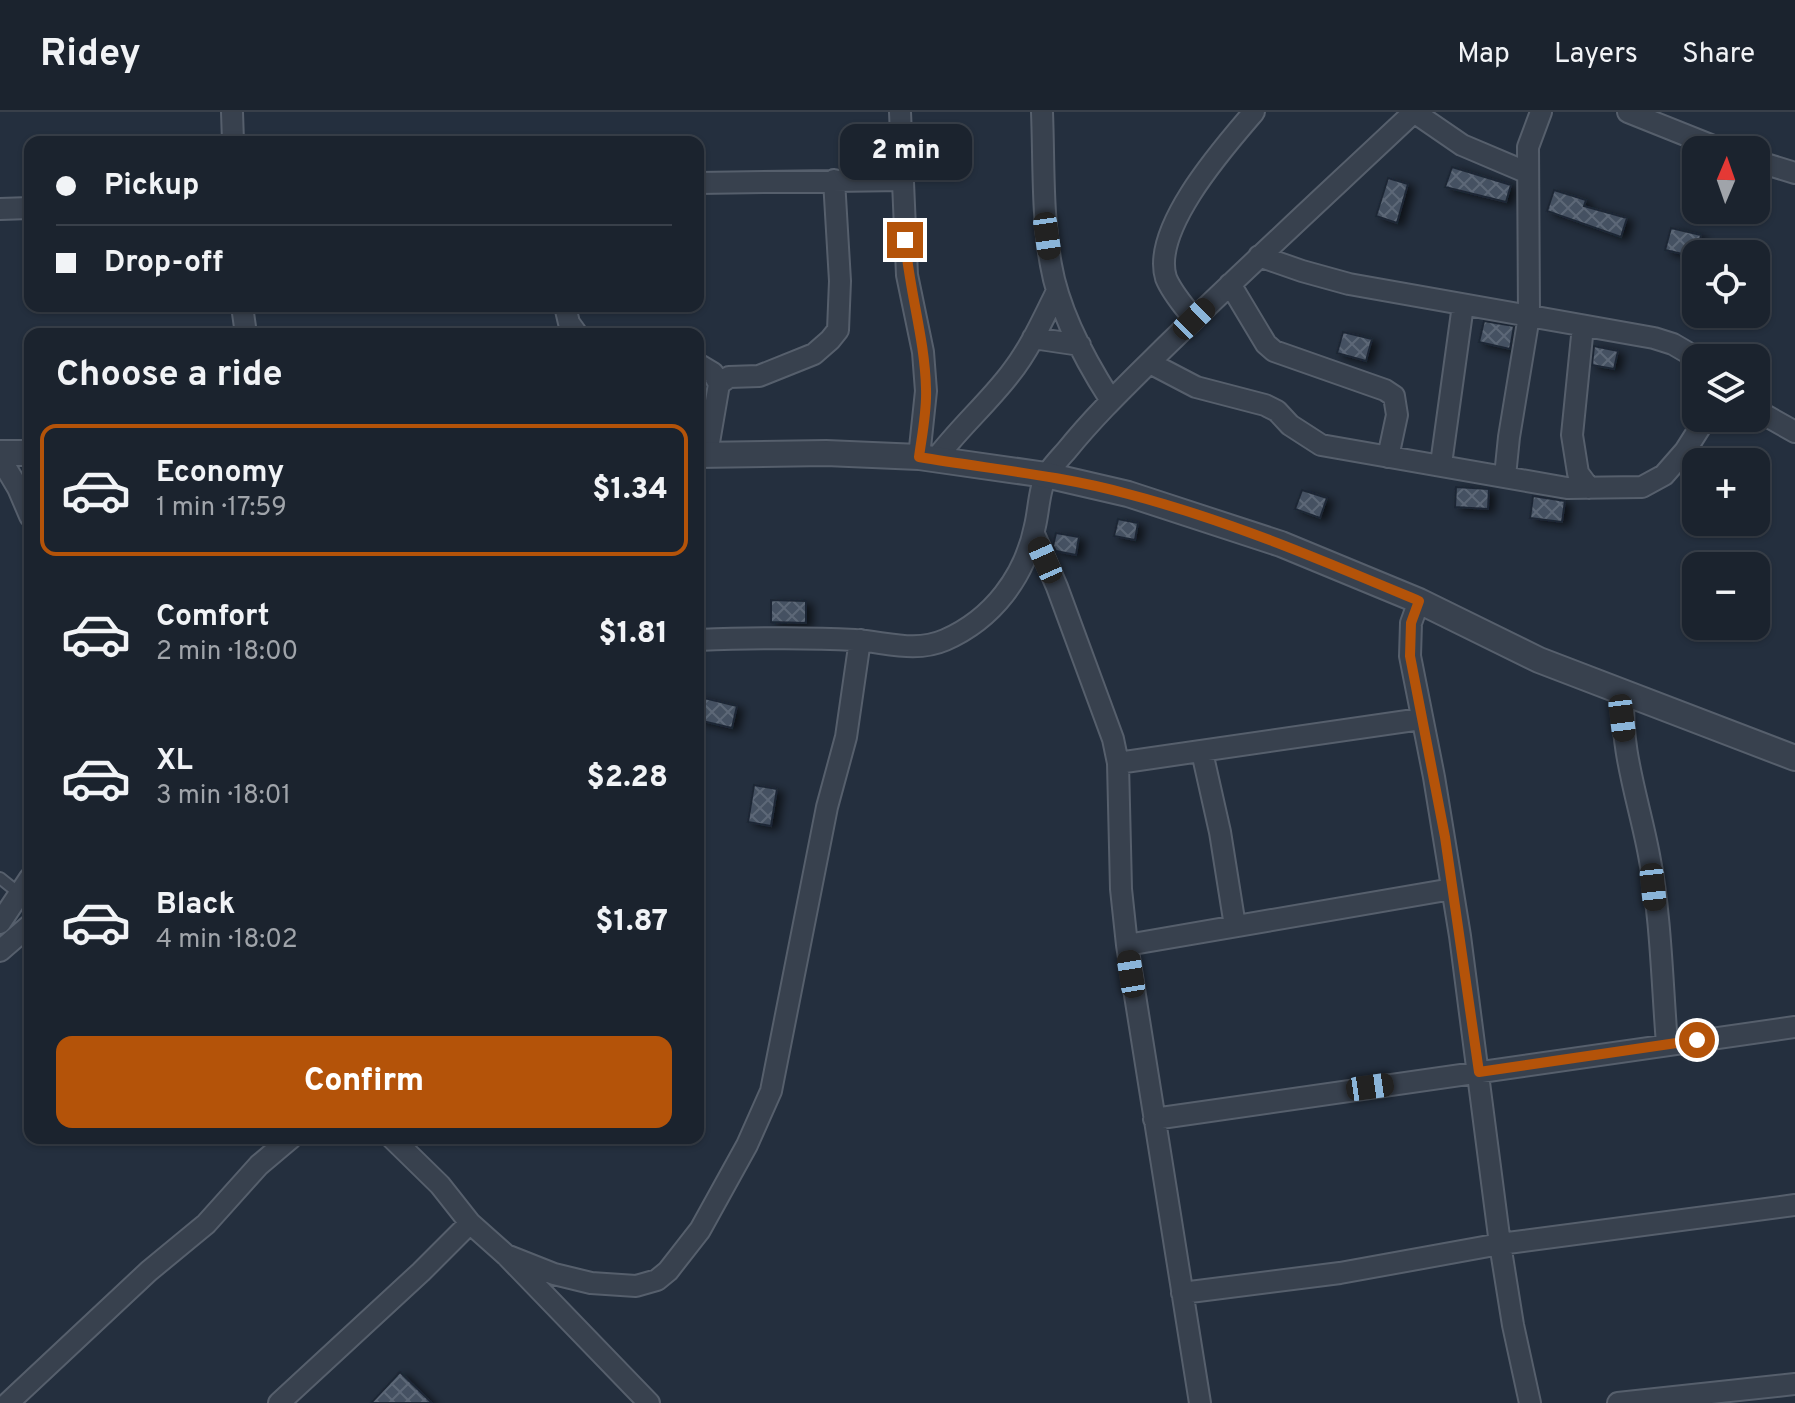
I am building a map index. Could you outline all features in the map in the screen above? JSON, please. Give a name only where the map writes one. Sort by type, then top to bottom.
[{"type":"street","points":[[232,112],[233,136]]},
{"type":"street","points":[[900,112],[907,275],[923,352],[927,459]]},
{"type":"street","points":[[1194,319],[1175,295],[1166,276],[1164,249],[1173,224],[1188,200],[1219,154],[1254,112]]},
{"type":"street","points":[[704,640],[860,640],[916,647],[944,640],[972,624],[997,604],[1015,580],[1034,534],[1046,475],[1110,399],[1414,112],[1462,145],[1528,173]]},
{"type":"street","points":[[1505,476],[1529,316],[1528,147],[1541,112]]},
{"type":"street","points":[[1628,112],[1688,136]]},
{"type":"street","points":[[1044,114],[1047,236],[1057,291],[1080,345],[1110,399]]},
{"type":"street","points":[[1770,165],[1795,173]]},
{"type":"street","points":[[704,446],[719,384],[729,377],[759,376],[814,354],[838,330],[840,281],[834,180]]},
{"type":"street","points":[[704,183],[903,180]]},
{"type":"street","points":[[0,209],[24,208]]},
{"type":"street","points":[[1259,256],[1349,284],[1654,338],[1682,349]]},
{"type":"street","points":[[1230,284],[1266,344],[1274,351],[1369,384],[1394,396],[1397,415],[1388,457]]},
{"type":"street","points":[[927,459],[1009,376],[1057,291]]},
{"type":"street","points":[[1441,464],[1463,305]]},
{"type":"street","points":[[1583,326],[1572,435],[1578,473],[1589,488]]},
{"type":"street","points":[[1033,338],[1080,345]]},
{"type":"street","points":[[1150,363],[1196,387],[1265,405],[1321,445],[1567,488],[1642,487],[1664,475],[1697,432]]},
{"type":"street","points":[[704,368],[713,373],[719,384]]},
{"type":"street","points":[[1770,418],[1795,432]]},
{"type":"street","points":[[704,454],[826,453],[927,459],[1046,475],[1128,494],[1281,544],[1419,601],[1539,660],[1795,758]]},
{"type":"street","points":[[24,454],[0,456],[24,502]]},
{"type":"street","points":[[1034,534],[1113,739],[1118,763],[1121,889],[1127,945],[1200,1403]]},
{"type":"street","points":[[1419,601],[1411,623],[1410,656],[1452,889],[1500,1244],[1530,1403]]},
{"type":"street","points":[[506,1255],[578,1280],[636,1286],[657,1280],[668,1271],[700,1230],[747,1145],[771,1091],[827,807],[846,737],[860,640]]},
{"type":"street","points":[[1624,693],[1622,718],[1626,753],[1650,858],[1667,1044]]},
{"type":"street","points":[[1118,763],[1421,719]]},
{"type":"street","points":[[1202,752],[1220,832],[1235,926]]},
{"type":"street","points":[[0,923],[24,887]]},
{"type":"street","points":[[1127,945],[1452,889]]},
{"type":"street","points":[[0,951],[24,930]]},
{"type":"street","points":[[1154,1119],[1795,1027]]},
{"type":"street","points":[[8,1403],[149,1271],[206,1224],[259,1165],[284,1144]]},
{"type":"street","points":[[398,1144],[440,1185],[470,1223],[506,1255],[649,1403]]},
{"type":"street","points":[[1182,1293],[1340,1273],[1500,1244],[1795,1205]]},
{"type":"street","points":[[283,1401],[470,1223]]},
{"type":"street","points":[[1618,1403],[1795,1384]]},
{"type":"lane","points":[[0,878],[24,886]]},
{"type":"building","points":[[1452,167],[1511,185],[1506,202],[1445,187]]},
{"type":"building","points":[[1388,178],[1408,184],[1397,223],[1376,216]]},
{"type":"building","points":[[1554,190],[1586,200],[1584,206],[1627,218],[1621,237],[1547,211]]},
{"type":"building","points":[[1671,228],[1701,235],[1700,240],[1682,240],[1682,254],[1665,250]]},
{"type":"building","points":[[1484,321],[1514,326],[1510,349],[1479,342]]},
{"type":"building","points":[[1343,332],[1372,339],[1366,361],[1337,353]]},
{"type":"building","points":[[1594,346],[1618,351],[1614,369],[1592,365]]},
{"type":"building","points":[[1456,487],[1489,489],[1488,509],[1455,507]]},
{"type":"building","points":[[1302,490],[1327,498],[1320,518],[1295,509]]},
{"type":"building","points":[[1533,496],[1565,501],[1562,522],[1530,518]]},
{"type":"building","points":[[1118,519],[1138,523],[1135,540],[1114,536]]},
{"type":"building","points":[[1056,533],[1079,537],[1076,555],[1056,551],[1053,546]]},
{"type":"building","points":[[771,600],[806,601],[806,623],[771,622]]},
{"type":"building","points":[[704,698],[737,706],[732,728],[704,721]]},
{"type":"building","points":[[754,785],[777,789],[771,826],[748,822]]},
{"type":"building","points":[[400,1372],[432,1403],[371,1403]]},
{"type":"route","points":[[905,240],[907,275],[923,352],[926,391],[919,457],[1046,475],[1128,494],[1281,544],[1419,601],[1411,623],[1410,656],[1445,837],[1479,1072],[1697,1040]]}]
